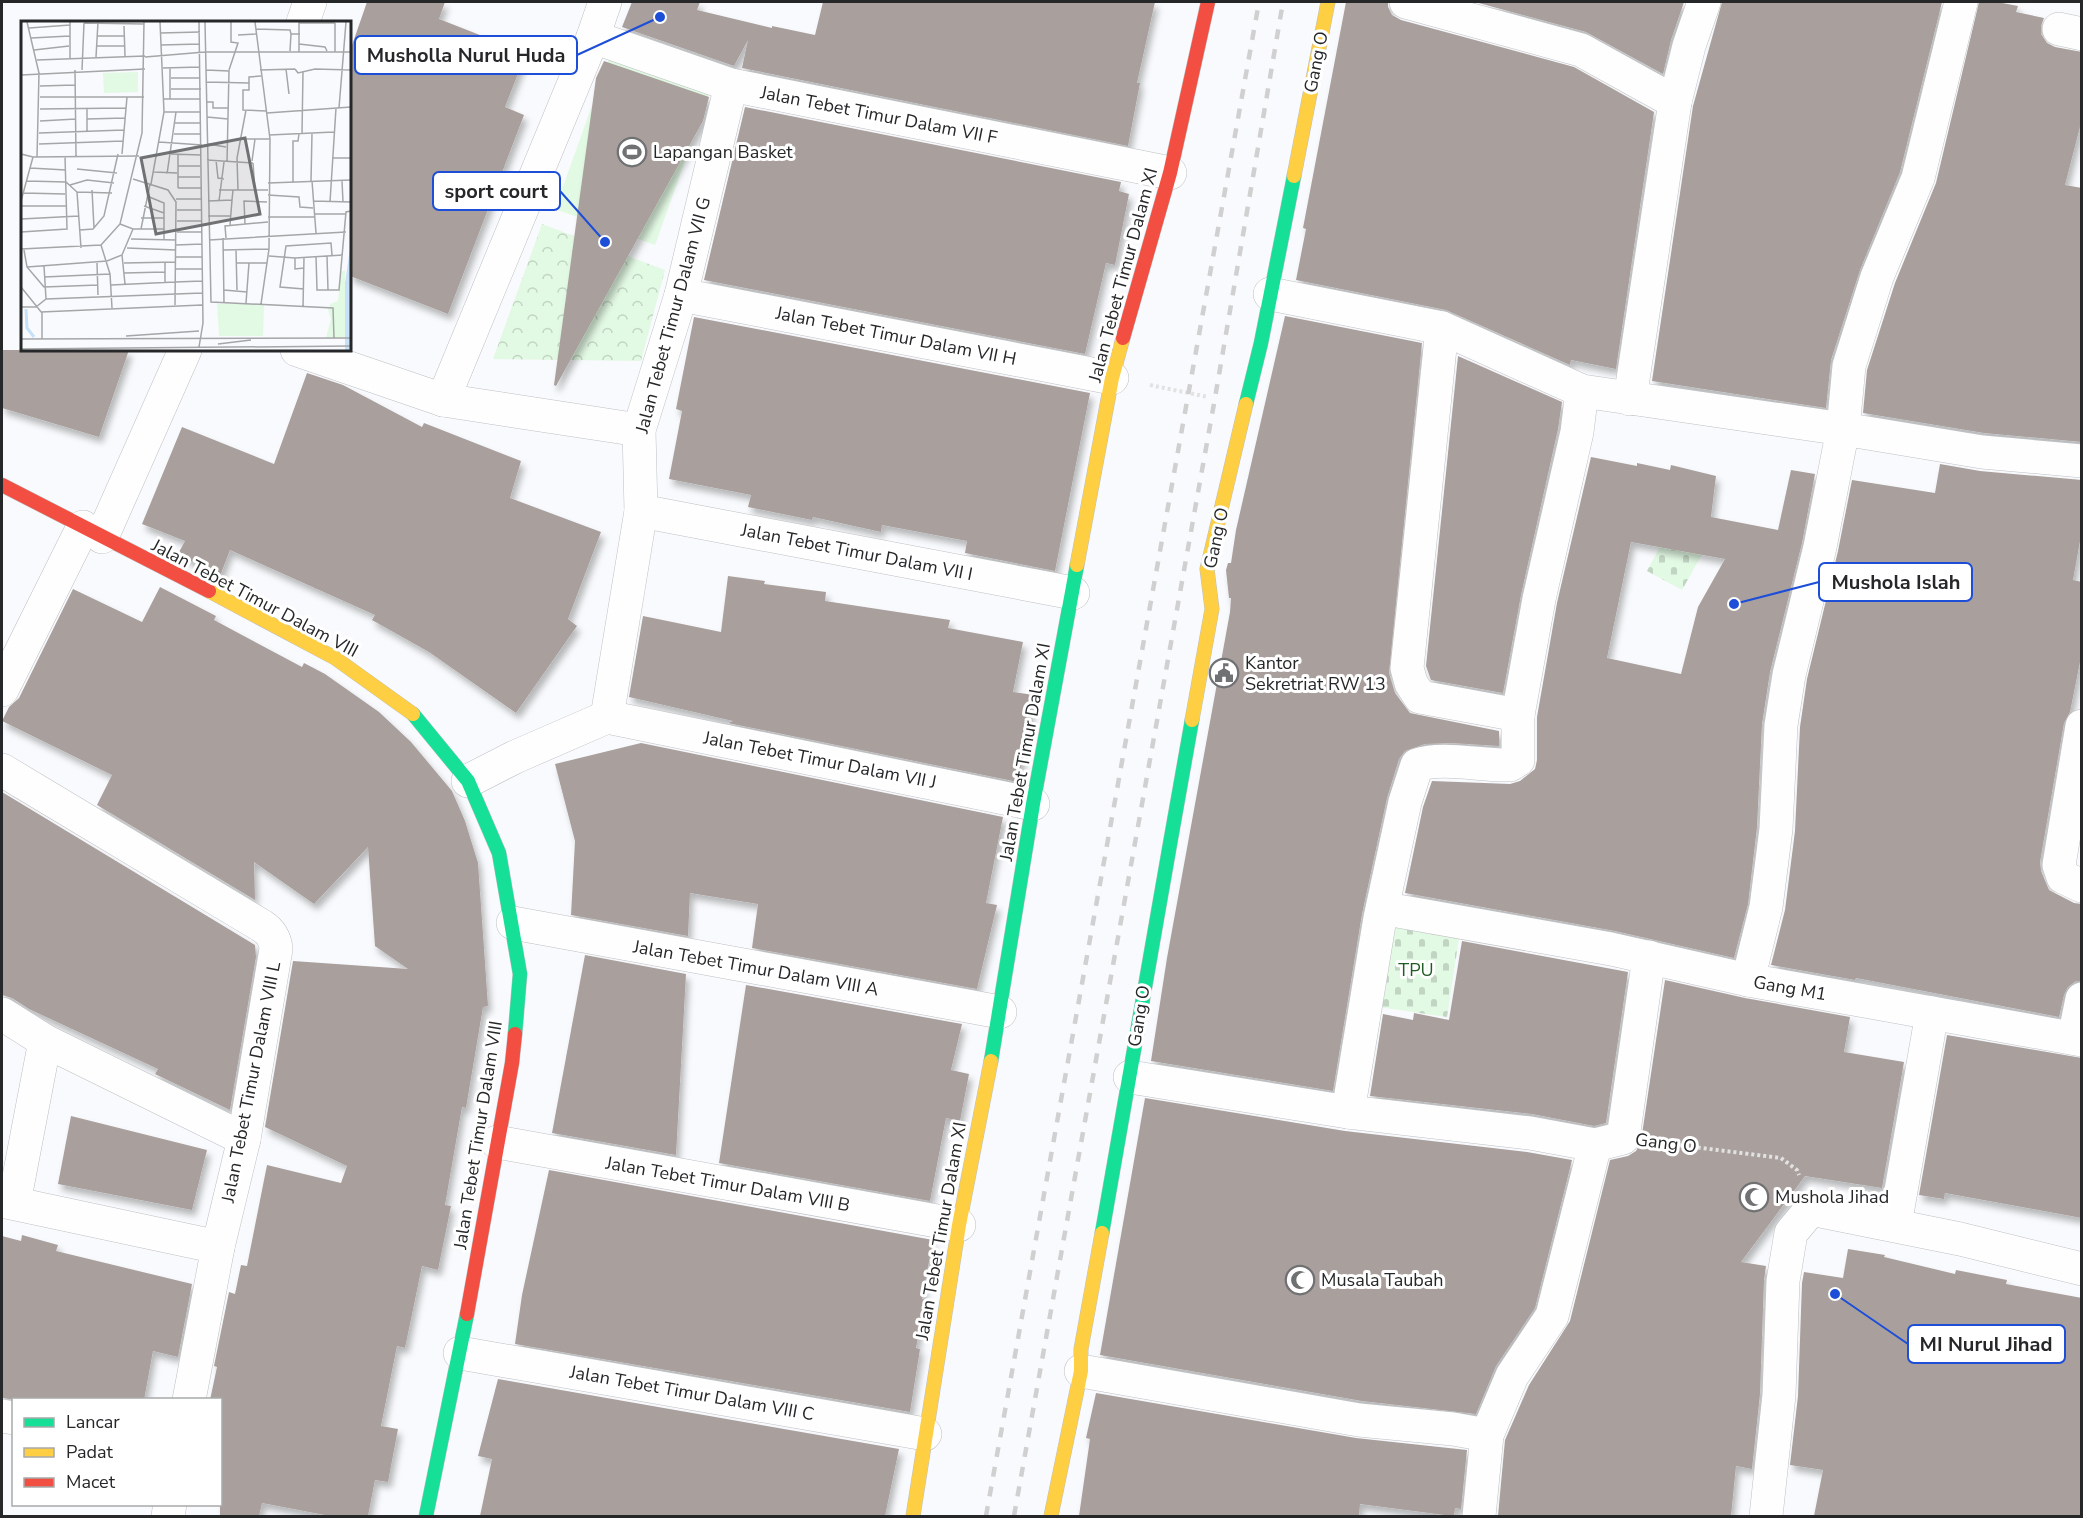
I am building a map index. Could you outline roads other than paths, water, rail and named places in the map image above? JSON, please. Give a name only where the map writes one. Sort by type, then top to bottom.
[{"type":"street","points":[[303,21],[310,2]]},
{"type":"street","points":[[444,400],[593,37],[605,2]]},
{"type":"street","name":"Jalan Tebet Timur Dalam XI","points":[[913,1516],[958,1225],[1000,1012],[1033,804],[1112,378],[1170,173],[1208,2]]},
{"type":"street","name":"Gang O","points":[[1051,1516],[1081,1371],[1081,1349],[1212,609],[1207,569],[1261,343],[1328,2]]},
{"type":"street","points":[[1406,2],[1581,50],[1675,102]]},
{"type":"street","points":[[1630,399],[1675,102],[1689,46],[1704,2]]},
{"type":"street","points":[[1748,980],[1766,907],[1776,829],[1781,725],[1843,429],[1849,366],[1877,277],[1918,178],[1961,2]]},
{"type":"street","name":"Jalan Tebet Timur Dalam VII F","points":[[593,37],[731,85],[1170,173]]},
{"type":"street","name":"Jalan Tebet Timur Dalam VII G","points":[[607,717],[641,512],[639,430],[681,295],[731,85]]},
{"type":"street","points":[[1270,294],[1442,328],[1582,391],[1843,429],[1982,453],[2082,461]]},
{"type":"street","name":"Jalan Tebet Timur Dalam VII H","points":[[681,295],[1112,378]]},
{"type":"street","points":[[1442,328],[1407,668],[1411,683],[1420,697],[1518,715]]},
{"type":"street","points":[[2,690],[92,532],[184,351]]},
{"type":"street","points":[[300,351],[444,400],[639,430]]},
{"type":"street","points":[[1348,1112],[1379,922],[1383,914],[1405,802],[1417,765],[1424,762],[1510,765],[1518,760],[1518,715],[1539,599],[1576,432],[1582,391]]},
{"type":"street","name":"Jalan Tebet Timur Dalam VIII","points":[[2,485],[335,658],[410,711],[468,781],[499,853],[513,923],[520,974],[512,1063],[460,1353],[426,1516]]},
{"type":"street","name":"Jalan Tebet Timur Dalam VII I","points":[[641,512],[1073,593]]},
{"type":"street","points":[[468,781],[515,757],[607,717]]},
{"type":"street","name":"Jalan Tebet Timur Dalam VII J","points":[[607,717],[1033,804]]},
{"type":"street","points":[[2082,726],[2059,865],[2063,877],[2082,886]]},
{"type":"street","name":"Jalan Tebet Timur Dalam VIII L","points":[[2,770],[272,934],[276,949],[244,1139],[218,1247],[189,1398]]},
{"type":"street","points":[[1383,914],[1392,910],[1649,957],[1609,1141],[1552,1316],[1512,1376],[1487,1435],[1479,1516]]},
{"type":"street","name":"Jalan Tebet Timur Dalam VIII A","points":[[513,923],[1000,1012]]},
{"type":"street","name":"Gang M1","points":[[1649,957],[1748,980],[2078,1039]]},
{"type":"street","points":[[2078,1039],[2082,999]]},
{"type":"street","points":[[1895,1225],[1932,1013]]},
{"type":"street","points":[[2,1014],[45,1041],[244,1139]]},
{"type":"street","points":[[45,1041],[8,1202],[218,1247]]},
{"type":"street","points":[[1130,1077],[1348,1112],[1609,1141]]},
{"type":"street","name":"Jalan Tebet Timur Dalam VIII B","points":[[497,1142],[958,1225]]},
{"type":"street","points":[[1766,1516],[1779,1395],[1783,1281],[1791,1233],[1812,1209],[1895,1225],[2082,1269]]},
{"type":"street","name":"Jalan Tebet Timur Dalam VIII C","points":[[460,1353],[925,1434]]},
{"type":"street","points":[[1081,1371],[1359,1420],[1453,1429],[1487,1435]]},
{"type":"railway","points":[[986,1516],[1259,2]]},
{"type":"railway","points":[[1014,1516],[1215,398],[1283,2]]},
{"type":"place","name":"Musholla Nurul Huda","points":[[660,17]]},
{"type":"place","name":"Lapangan Basket","points":[[632,152]]},
{"type":"place","name":"sport court","points":[[605,242]]},
{"type":"place","name":"Mushola Islah","points":[[1734,604]]},
{"type":"place","name":"Kantor Sekretriat RW 13","points":[[1224,673]]},
{"type":"place","name":"Mushola Jihad","points":[[1754,1197]]},
{"type":"place","name":"Musala Taubah","points":[[1300,1280]]},
{"type":"place","name":"MI Nurul Jihad","points":[[1835,1294]]},
{"type":"park label","name":"TPU","points":[[1416,970]]}]
